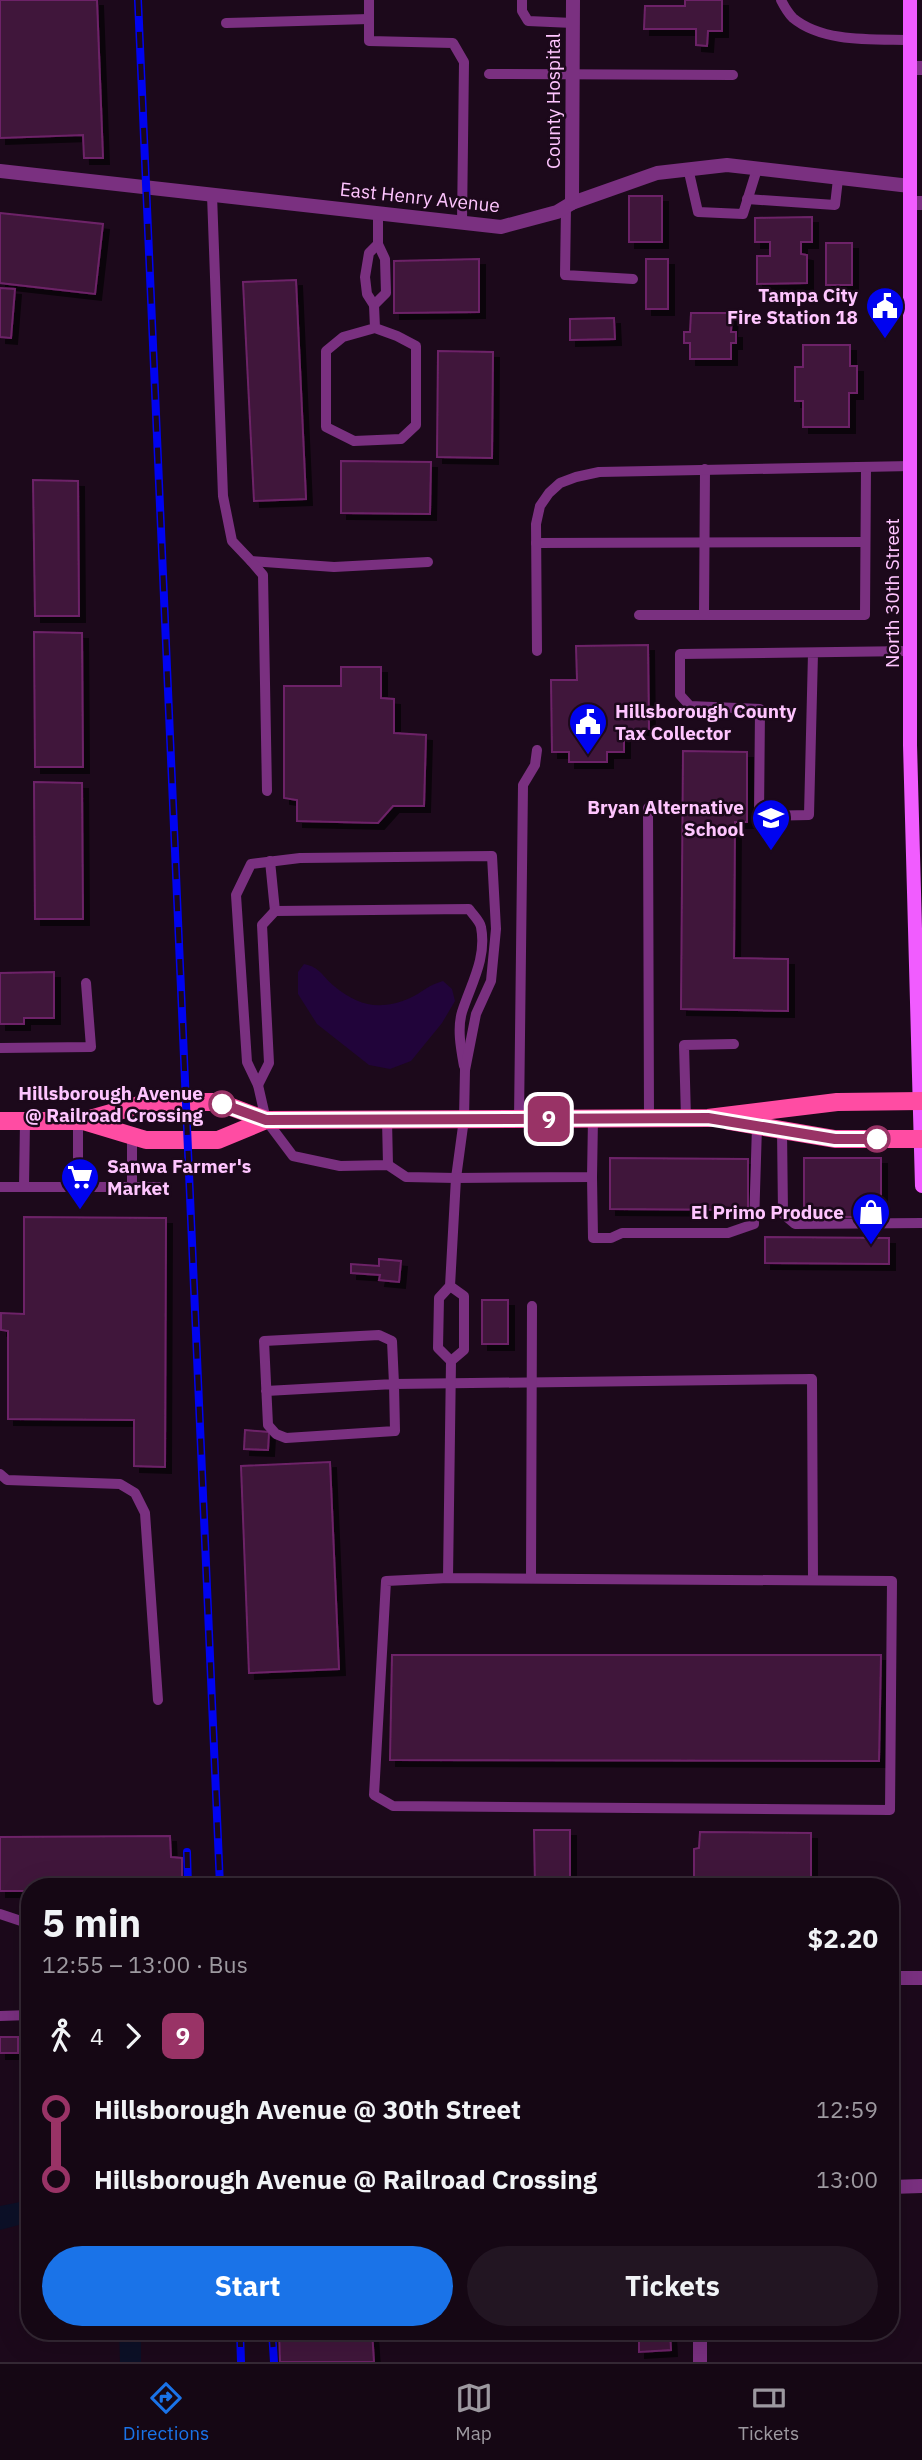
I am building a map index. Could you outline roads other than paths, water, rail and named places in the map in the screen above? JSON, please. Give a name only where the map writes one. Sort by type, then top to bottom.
[{"type":"main road","points":[[0,1121],[81,1121],[150,1102],[218,1102],[266,1120],[387,1120],[708,1118],[837,1102],[920,1101]]},
{"type":"main road","points":[[708,1118],[835,1139],[921,1139]]},
{"type":"main road","points":[[81,1121],[146,1140],[218,1140],[266,1120]]},
{"type":"street","name":"County Hospital","points":[[569,205],[573,0]]},
{"type":"street","name":"North 30th Street","points":[[910,0],[910,40],[916,68],[910,186],[916,203],[917,466],[911,651],[916,745],[922,1185]]},
{"type":"street","name":"East Henry Avenue","points":[[0,171],[501,227],[557,212],[569,205],[657,173],[688,168],[726,165],[910,186]]},
{"type":"street","points":[[899,1978],[922,1978]]},
{"type":"street","points":[[899,2187],[922,2186]]},
{"type":"street","points":[[699,2362],[700,2340]]},
{"type":"lane","points":[[369,0],[369,41],[453,44],[464,62],[462,223]]},
{"type":"lane","points":[[522,0],[522,10],[528,21],[573,23]]},
{"type":"lane","points":[[780,0],[792,17],[810,28],[838,36],[910,40]]},
{"type":"lane","points":[[226,23],[369,19]]},
{"type":"lane","points":[[489,74],[733,75]]},
{"type":"lane","points":[[688,168],[698,212],[743,214],[757,169]]},
{"type":"lane","points":[[747,199],[835,205],[838,178]]},
{"type":"lane","points":[[212,195],[223,496],[232,541],[263,575],[267,791]]},
{"type":"lane","points":[[569,205],[565,275],[633,279]]},
{"type":"lane","points":[[374,305],[386,293],[386,258],[378,244],[378,213]]},
{"type":"lane","points":[[374,328],[374,305],[367,294],[365,278],[369,253],[378,244]]},
{"type":"lane","points":[[374,328],[416,346],[416,425],[401,439],[354,441],[326,426],[326,351],[343,337],[374,328]]},
{"type":"lane","points":[[537,651],[536,524],[540,506],[549,492],[567,480],[599,472],[917,466]]},
{"type":"lane","points":[[639,615],[865,615],[866,467]]},
{"type":"lane","points":[[704,615],[705,469]]},
{"type":"lane","points":[[536,543],[866,542]]},
{"type":"lane","points":[[251,561],[334,567],[428,562]]},
{"type":"lane","points":[[813,653],[809,815],[759,816],[760,709],[690,706],[680,695],[680,654],[911,651]]},
{"type":"lane","points":[[519,1119],[523,785],[535,765],[537,750]]},
{"type":"lane","points":[[648,808],[649,1118]]},
{"type":"lane","points":[[451,1361],[438,1348],[439,1298],[450,1286],[456,1178],[464,1119],[465,1070],[476,1014],[491,981],[496,929],[492,856],[300,858],[251,863],[236,895],[247,1062],[258,1085],[266,1120],[293,1156],[340,1166],[388,1166],[406,1177],[456,1178],[592,1178]]},
{"type":"lane","points":[[270,861],[275,911]]},
{"type":"lane","points":[[258,1085],[269,1063],[262,925],[275,911],[469,909],[481,925],[480,961],[462,1014],[460,1046],[465,1070]]},
{"type":"lane","points":[[0,1048],[91,1047],[86,982]]},
{"type":"lane","points":[[686,1118],[684,1045],[734,1044]]},
{"type":"lane","points":[[593,1118],[593,1238],[611,1238],[622,1233],[728,1233],[754,1224],[757,1126]]},
{"type":"lane","points":[[387,1120],[388,1166]]},
{"type":"lane","points":[[24,1121],[24,1187]]},
{"type":"lane","points":[[78,1187],[81,1121]]},
{"type":"lane","points":[[782,1130],[783,1214],[796,1224],[922,1223]]},
{"type":"lane","points":[[132,1136],[132,1187]]},
{"type":"lane","points":[[0,1187],[158,1187]]},
{"type":"lane","points":[[448,1578],[451,1361],[464,1350],[464,1296],[450,1286]]},
{"type":"lane","points":[[531,1578],[532,1306]]},
{"type":"lane","points":[[379,1335],[392,1342],[394,1384],[395,1431],[286,1438],[276,1434],[268,1425],[264,1341],[379,1335]]},
{"type":"lane","points":[[266,1391],[450,1382],[812,1379],[813,1580]]},
{"type":"lane","points":[[0,1474],[7,1480],[120,1484],[135,1493],[145,1513],[158,1700]]},
{"type":"lane","points":[[448,1578],[892,1581],[890,1810],[393,1806],[383,1801],[373,1795],[386,1581],[448,1578]]},
{"type":"lane","points":[[0,1914],[21,1921]]},
{"type":"lane","points":[[0,2016],[21,2015]]},
{"type":"railway","points":[[138,0],[220,1878]]},
{"type":"railway","points":[[187,1852],[188,1878]]},
{"type":"railway","points":[[240,2340],[241,2362]]},
{"type":"railway","points":[[273,2340],[274,2362]]},
{"type":"place","name":"Tampa City Fire Station 18","points":[[885,340]]},
{"type":"place","name":"Hillsborough County Tax Collector","points":[[588,756]]},
{"type":"place","name":"Bryan Alternative School","points":[[771,852]]},
{"type":"place","name":"Hillsborough Avenue @ Railroad Crossing","points":[[222,1104]]},
{"type":"place","name":"Sanwa Farmer's Market","points":[[80,1211]]},
{"type":"place","name":"El Primo Produce","points":[[871,1246]]}]
